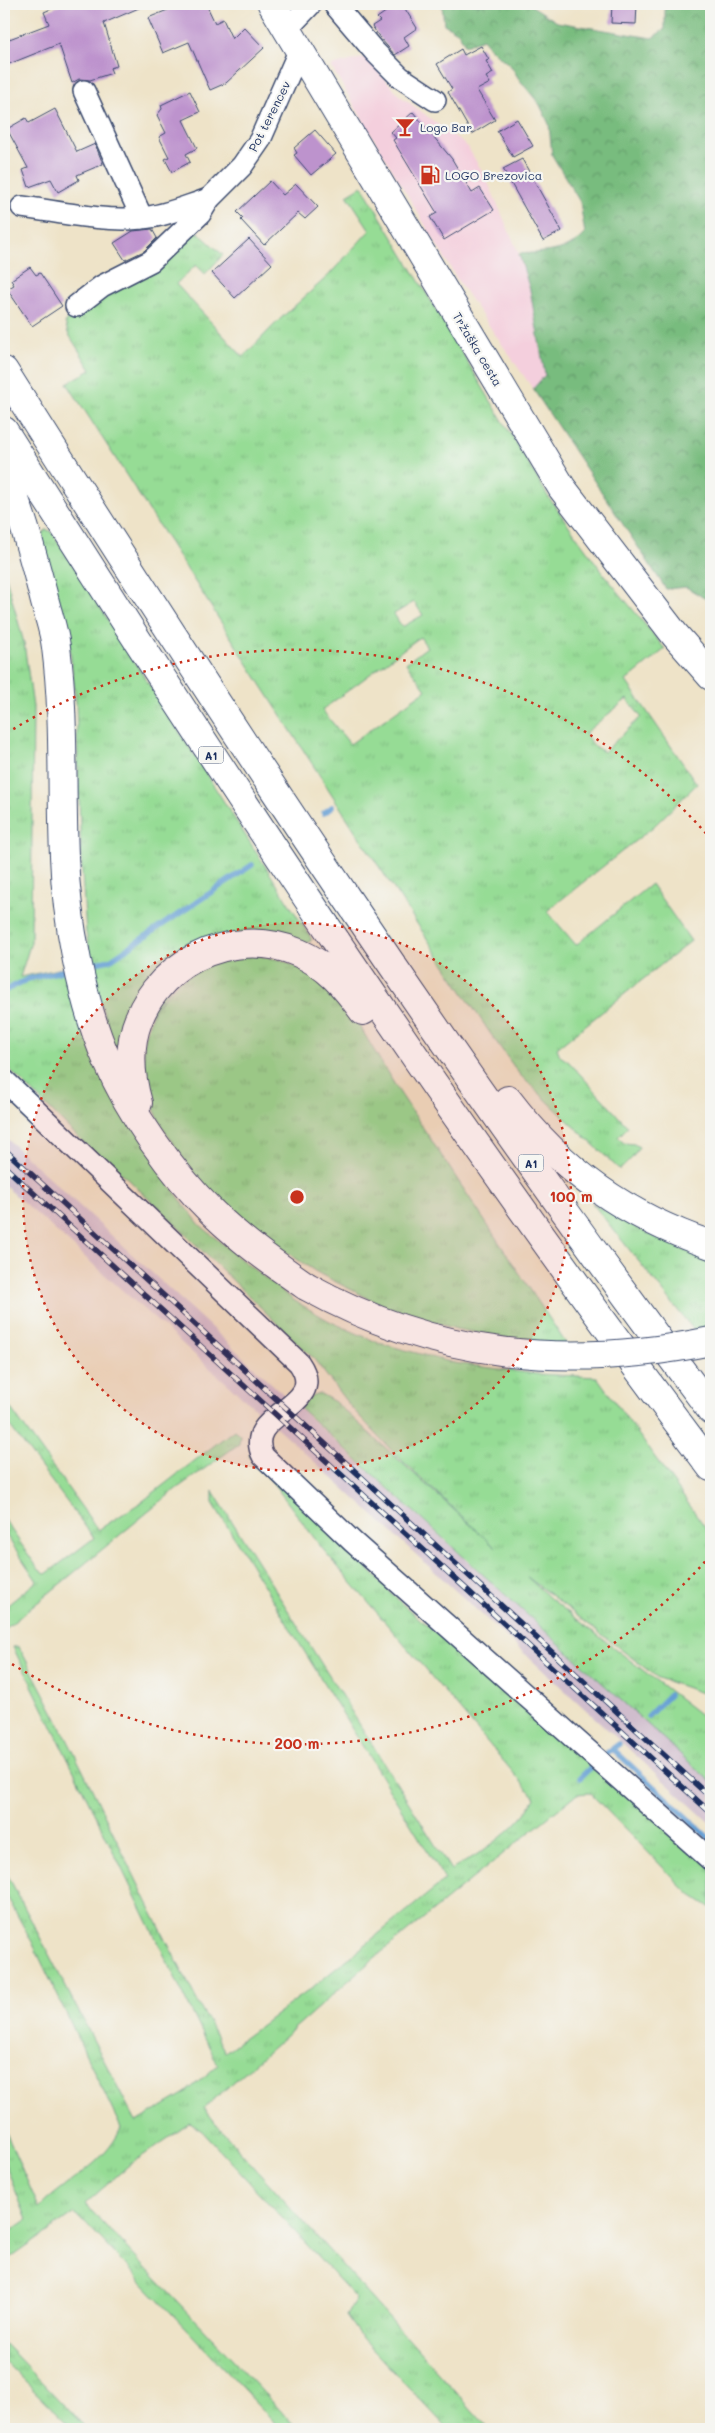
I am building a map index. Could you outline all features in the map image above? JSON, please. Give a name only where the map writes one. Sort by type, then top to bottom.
[{"type":"main road","name":"Tržaška cesta","points":[[272,4],[562,488],[674,635],[711,676]]},
{"type":"main road","name":"A1","points":[[4,371],[92,512],[283,802],[441,1035],[541,1177],[711,1410]]},
{"type":"main road","name":"A1","points":[[4,431],[157,674],[426,1073],[523,1211],[711,1467]]},
{"type":"main road","points":[[4,473],[32,553],[56,645],[61,707],[64,859],[77,964],[106,1059],[152,1140],[181,1178],[212,1212],[252,1248],[306,1286],[354,1311],[414,1334],[489,1351],[523,1355],[588,1357],[651,1352],[711,1341]]},
{"type":"main road","points":[[152,1140],[132,1079],[132,1049],[137,1023],[146,1005],[169,974],[186,962],[222,946],[245,942],[284,947],[318,963],[346,988],[390,1047],[426,1073]]},
{"type":"main road","points":[[441,1035],[473,1054],[529,1128],[578,1175],[637,1214],[711,1245]]},
{"type":"street","points":[[293,39],[312,4]]},
{"type":"street","points":[[334,4],[374,51],[400,77],[435,100]]},
{"type":"street","name":"Pot terencev","points":[[76,306],[102,286],[151,261],[183,232],[200,214],[209,199],[242,166],[260,140],[293,39]]},
{"type":"street","points":[[84,91],[142,218]]},
{"type":"street","name":"Pot terencev","points":[[22,207],[102,217],[142,218],[165,214],[209,199]]},
{"type":"street","points":[[4,1080],[299,1364],[305,1373],[307,1381],[298,1399],[266,1425],[260,1433],[258,1440],[259,1448],[263,1456],[353,1542],[711,1860]]},
{"type":"shaded area","points":[[366,57],[399,95],[467,146],[486,178],[519,254],[530,290],[546,375],[533,389],[460,284],[331,66]]},
{"type":"shaded area","points":[[4,1136],[271,1383],[711,1782],[711,1824],[294,1443],[4,1185]]},
{"type":"green space","points":[[529,4],[557,22],[652,38],[665,29],[665,4],[711,4],[711,602],[686,587],[666,589],[533,389],[545,375],[530,290],[519,254],[555,250],[571,245],[579,240],[585,234],[580,202],[552,155],[549,124],[540,105],[511,66],[493,51],[483,39],[465,45],[459,33],[444,24],[442,5]]},
{"type":"green space","points":[[362,186],[549,498],[603,573],[665,649],[626,681],[697,784],[654,826],[547,911],[576,945],[651,884],[691,941],[557,1048],[560,1056],[569,1062],[628,1127],[618,1137],[624,1143],[634,1144],[639,1147],[632,1158],[620,1170],[520,1075],[490,1033],[358,835],[67,383],[91,370],[68,333],[65,322],[193,228],[223,255],[205,274],[196,265],[176,284],[243,357],[279,320],[328,276],[370,230],[347,195]],"holes":[[[414,602],[423,615],[402,627],[394,614]],[[420,637],[427,647],[406,663],[426,690],[350,744],[322,710]],[[627,699],[641,717],[604,752],[592,745],[585,733]]]},
{"type":"green space","points":[[46,530],[51,531],[311,938],[311,941],[306,943],[203,944],[122,1052],[115,1054],[99,996],[86,933],[81,857],[76,701],[69,642],[42,539],[43,533]]},
{"type":"green space","points":[[4,570],[24,643],[33,707],[31,942],[20,977],[63,968],[73,1001],[167,1182],[200,1225],[295,1301],[331,1322],[379,1343],[454,1363],[536,1374],[597,1377],[711,1535],[711,1699],[705,1694],[658,1678],[526,1576],[551,1599],[711,1723],[711,1782],[300,1408],[313,1395],[319,1393],[335,1402],[496,1548],[397,1456],[349,1405],[314,1359],[127,1178],[94,1153],[4,1064]]},
{"type":"green space","points":[[247,954],[282,960],[314,976],[341,995],[396,1087],[567,1345],[518,1340],[456,1329],[386,1307],[318,1273],[266,1239],[226,1208],[187,1165],[162,1126],[150,1100],[144,1078],[144,1039],[154,1009],[179,981],[210,963]]},
{"type":"green space","points":[[592,1203],[665,1242],[711,1259],[711,1331],[697,1334]]},
{"type":"green space","points":[[4,1399],[98,1530],[143,1501],[234,1430],[240,1435],[239,1444],[176,1489],[4,1630],[4,1608],[37,1581],[4,1532],[4,1519],[37,1567],[46,1574],[94,1538],[4,1418]]},
{"type":"green space","points":[[254,1450],[402,1604],[502,1689],[592,1760],[711,1868],[711,1908],[688,1893],[590,1793],[577,1794],[372,1960],[204,2108],[222,2131],[489,2429],[448,2429],[361,2337],[346,2316],[356,2298],[202,2131],[190,2123],[128,2166],[85,2204],[298,2429],[281,2429],[85,2222],[73,2214],[4,2263],[4,2236],[27,2220],[4,2161],[4,2128],[39,2208],[95,2162],[114,2141],[121,2128],[32,1942],[4,1891],[4,1868],[136,2122],[185,2093],[218,2065],[13,1647],[19,1647],[46,1697],[172,1952],[225,2052],[308,1991],[445,1880],[213,1503],[213,1491],[451,1870],[487,1848],[509,1830],[528,1809],[535,1798],[321,1547],[261,1467],[248,1455]]},
{"type":"green space","points":[[4,2343],[87,2429],[73,2429],[4,2361]]},
{"type":"building","points":[[63,4],[148,4],[104,23],[117,66],[110,68],[112,73],[90,80],[79,79],[72,83],[59,44],[4,66],[4,41],[49,24],[44,12]]},
{"type":"building","points":[[168,4],[206,4],[215,23],[223,19],[232,39],[244,27],[264,48],[226,83],[210,90],[189,42],[163,53],[148,18],[170,9]]},
{"type":"building","points":[[382,4],[402,4],[417,28],[404,37],[409,46],[395,55],[372,26],[380,21],[377,18],[387,11]]},
{"type":"building","points":[[612,4],[637,4],[636,24],[611,23]]},
{"type":"building","points":[[481,46],[489,60],[486,61],[493,73],[486,77],[490,83],[477,90],[495,120],[472,134],[448,92],[452,89],[437,64],[461,49],[464,55]]},
{"type":"building","points":[[190,91],[200,112],[183,120],[197,148],[186,154],[190,162],[172,172],[165,159],[169,157],[159,137],[166,133],[157,115],[162,109],[161,105]]},
{"type":"building","points":[[55,109],[77,152],[95,144],[103,164],[77,175],[79,180],[58,192],[51,179],[29,187],[23,170],[28,168],[7,129],[26,118],[29,123]]},
{"type":"building","points":[[413,112],[452,159],[472,193],[480,188],[494,210],[444,240],[430,217],[437,213],[393,140],[396,138],[391,132]]},
{"type":"building","points":[[517,119],[533,146],[513,157],[497,131]]},
{"type":"building","points":[[315,130],[336,154],[311,175],[294,155],[297,153],[294,148]]},
{"type":"building","points":[[522,159],[562,231],[543,241],[503,169]]},
{"type":"building","points":[[270,181],[283,195],[296,184],[318,207],[305,219],[298,213],[264,245],[241,220],[243,218],[237,212]]},
{"type":"building","points":[[152,229],[157,238],[144,251],[125,260],[114,243],[133,231]]},
{"type":"building","points":[[249,239],[272,264],[235,298],[212,273]]},
{"type":"building","points":[[30,267],[36,275],[40,273],[62,306],[32,326],[7,289],[14,285],[11,280]]},
{"type":"waterway","points":[[324,813],[332,807]]},
{"type":"waterway","points":[[90,964],[110,960],[252,865]]},
{"type":"waterway","points":[[4,991],[28,979],[66,970]]},
{"type":"waterway","points":[[648,1716],[669,1695]]},
{"type":"waterway","points":[[607,1753],[619,1744]]},
{"type":"waterway","points":[[613,1749],[711,1840]]},
{"type":"waterway","points":[[580,1778],[590,1768]]},
{"type":"railway","points":[[4,1149],[711,1798]]},
{"type":"railway","points":[[4,1166],[711,1813]]},
{"type":"place","name":"Logo Bar","points":[[405,127]]},
{"type":"place","name":"LOGO Brezovica","points":[[430,175]]}]
